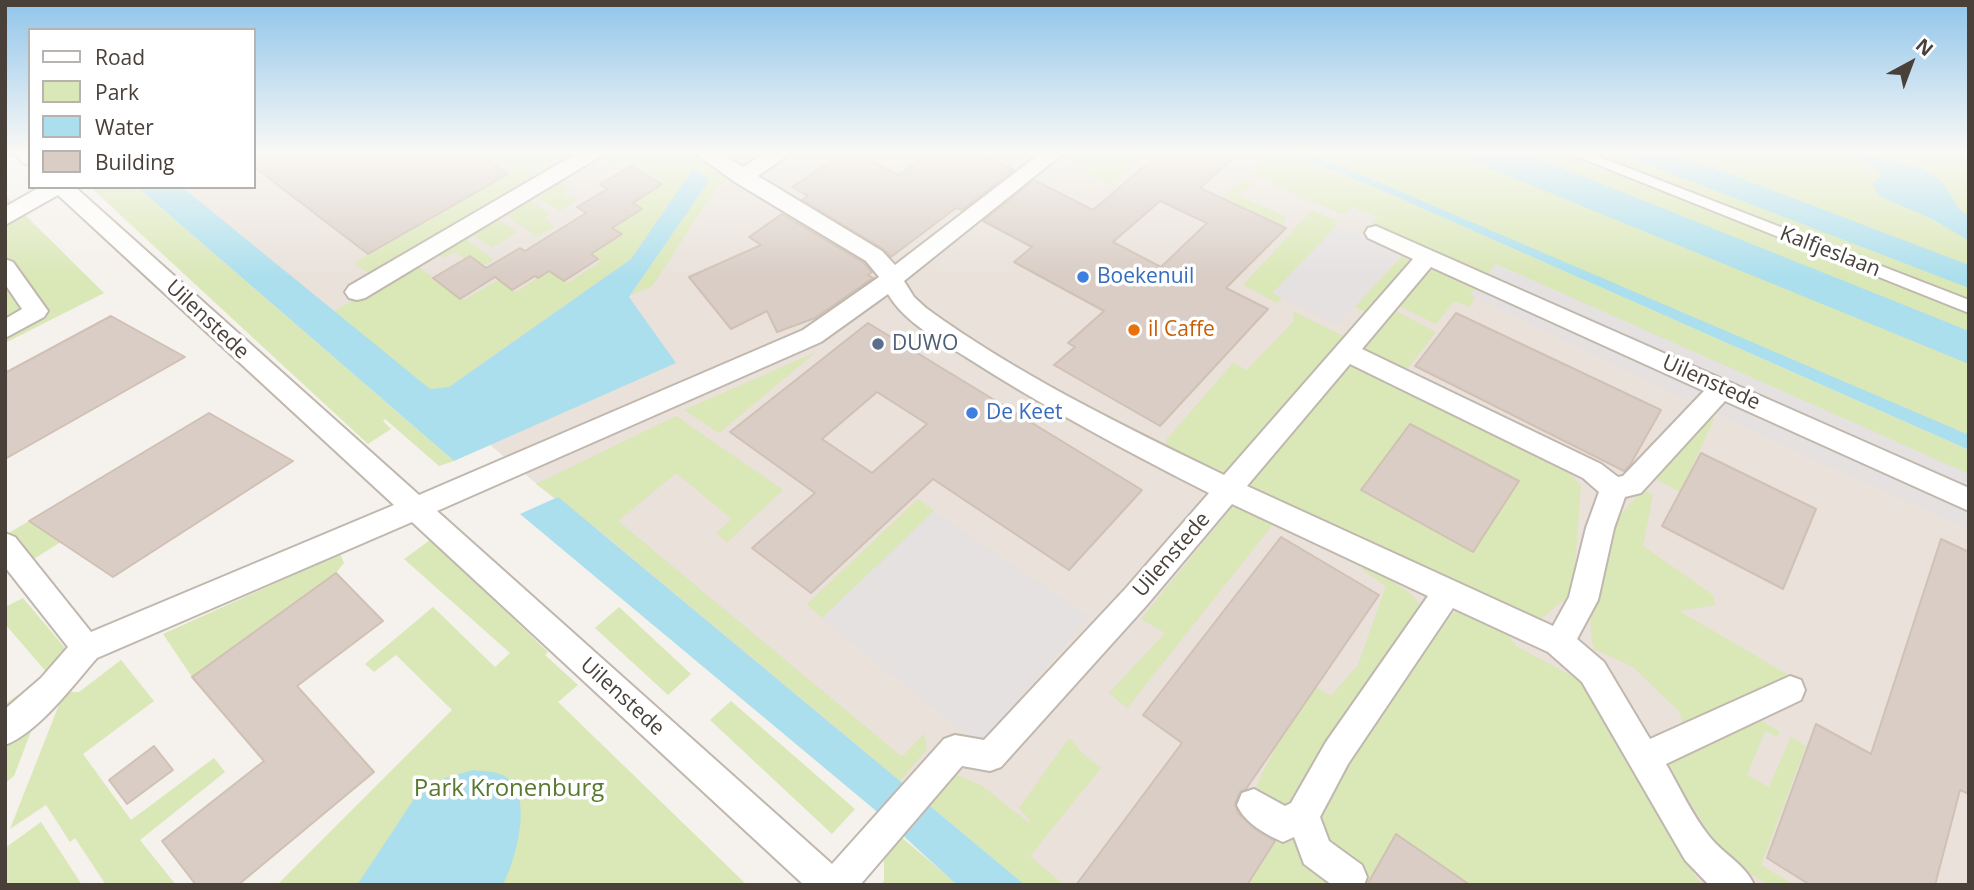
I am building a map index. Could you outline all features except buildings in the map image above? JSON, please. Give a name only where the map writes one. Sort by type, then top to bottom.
[{"type":"street","points":[[5,218],[24,204],[46,194]]},
{"type":"street","name":"Uilenstede","points":[[67,194],[830,885]]},
{"type":"street","points":[[357,292],[524,194]]},
{"type":"street","name":"Uilenstede","points":[[770,194],[874,256],[885,265],[903,300],[934,325],[1119,436],[1228,490],[990,756],[955,750],[837,885]]},
{"type":"street","points":[[5,730],[52,688],[86,648],[665,402],[812,335],[892,279],[1002,194]]},
{"type":"street","name":"Kalfjeslaan","points":[[1679,194],[1969,307]]},
{"type":"street","name":"Uilenstede","points":[[1376,233],[1969,500]]},
{"type":"street","points":[[1428,256],[1228,490],[1559,643],[1593,672],[1697,848],[1728,883]]},
{"type":"street","points":[[5,267],[36,311],[5,330]]},
{"type":"street","points":[[1346,352],[1592,471],[1614,489]]},
{"type":"street","points":[[1614,489],[1631,485],[1722,388]]},
{"type":"street","points":[[1559,643],[1583,600],[1600,528],[1614,489]]},
{"type":"street","points":[[5,544],[86,648]]},
{"type":"street","points":[[1254,805],[1283,825],[1303,815],[1337,753],[1448,591]]},
{"type":"street","points":[[1642,759],[1790,690]]},
{"type":"street","points":[[1303,815],[1316,852],[1350,877]]},
{"type":"shaded area","points":[[190,194],[1344,194],[1969,472],[1969,885],[1016,885]]},
{"type":"shaded area","points":[[1338,225],[1399,256],[1338,325],[1272,293]]},
{"type":"shaded area","points":[[1496,264],[1969,474],[1969,529],[1791,449],[1470,295]]},
{"type":"shaded area","points":[[934,511],[1089,616],[980,745],[821,619]]},
{"type":"green space","points":[[97,194],[145,194],[454,461],[439,466],[385,419],[383,421],[391,429],[368,444]]},
{"type":"green space","points":[[474,194],[517,194],[373,276],[354,263]]},
{"type":"green space","points":[[533,194],[563,194],[564,196],[582,198],[559,211]]},
{"type":"green space","points":[[647,194],[676,194],[631,259],[449,387],[430,389],[333,312],[414,264],[464,300],[498,280],[516,292],[549,271],[568,283],[601,261],[592,254],[623,234],[613,227],[643,209],[634,202]]},
{"type":"green space","points":[[699,194],[713,194],[652,286],[631,295]]},
{"type":"green space","points":[[1228,194],[1242,194],[1239,196],[1287,217],[1281,226],[1223,198]]},
{"type":"green space","points":[[1295,194],[1389,194],[1969,450],[1969,474],[1496,264],[1488,274],[1371,224],[1379,218],[1352,207],[1344,215]]},
{"type":"green space","points":[[1398,194],[1556,194],[1969,362],[1969,437]]},
{"type":"green space","points":[[1621,194],[1969,194],[1969,332]]},
{"type":"green space","points":[[5,195],[104,293],[5,343]]},
{"type":"green space","points":[[526,198],[549,213],[545,219],[555,226],[537,237],[502,212]]},
{"type":"green space","points":[[1312,210],[1337,221],[1337,225],[1273,293],[1282,298],[1277,303],[1243,285]]},
{"type":"green space","points":[[494,217],[517,232],[492,248],[469,232]]},
{"type":"green space","points":[[461,236],[494,260],[483,266],[454,252],[443,258],[434,252]]},
{"type":"green space","points":[[1403,255],[1410,263],[1368,313],[1355,307]]},
{"type":"green space","points":[[1437,269],[1481,288],[1469,307],[1454,301],[1436,324],[1397,305],[1422,274]]},
{"type":"green space","points":[[1392,309],[1436,332],[1402,375],[1358,349]]},
{"type":"green space","points":[[1293,311],[1347,338],[1231,474],[1215,473],[1169,451],[1166,440],[1233,363],[1247,370],[1294,321]]},
{"type":"green space","points":[[816,352],[719,433],[684,410]]},
{"type":"green space","points":[[1342,365],[1358,366],[1567,470],[1581,486],[1573,592],[1535,624],[1245,486]]},
{"type":"green space","points":[[1706,414],[1714,419],[1680,492],[1654,478]]},
{"type":"green space","points":[[676,416],[783,490],[727,542],[716,533],[732,519],[676,473],[618,521],[902,757],[924,734],[927,749],[900,781],[600,531],[536,484]]},
{"type":"green space","points":[[1642,489],[1653,495],[1643,546],[1713,595],[1715,605],[1679,611],[1787,674],[1780,686],[1683,731],[1680,712],[1633,667],[1594,649],[1592,638],[1591,609],[1603,548],[1614,524]]},
{"type":"green space","points":[[918,499],[934,511],[822,618],[807,604]]},
{"type":"green space","points":[[1234,505],[1275,522],[1127,708],[1109,693],[1165,633],[1141,619]]},
{"type":"green space","points":[[29,521],[61,542],[27,563],[7,534]]},
{"type":"green space","name":"Park Kronenburg","points":[[430,540],[548,652],[545,655],[578,685],[558,702],[747,885],[277,885],[452,710],[396,655],[374,672],[365,664],[433,607],[495,667],[510,653],[404,559]]},
{"type":"green space","points":[[340,554],[344,563],[336,573],[192,677],[163,634]]},
{"type":"green space","points":[[1363,567],[1415,598],[1424,615],[1445,620],[1456,611],[1507,634],[1516,646],[1583,682],[1699,882],[1704,885],[1216,885],[1245,810],[1307,681],[1331,696],[1358,665],[1386,586],[1361,569]]},
{"type":"green space","points":[[23,598],[70,654],[5,719],[5,704],[48,674],[5,624],[5,607]]},
{"type":"green space","points":[[619,607],[691,674],[668,695],[595,628]]},
{"type":"green space","points":[[121,660],[154,701],[83,754],[131,820],[214,758],[225,772],[140,840],[176,885],[106,885],[75,838],[70,842],[46,805],[10,829],[64,692],[79,692]]},
{"type":"green space","points":[[731,701],[855,809],[832,834],[710,720]]},
{"type":"green space","points":[[35,721],[14,776],[5,783],[5,747]]},
{"type":"green space","points":[[1761,721],[1779,731],[1778,737],[1765,731],[1747,775],[1769,787],[1791,737],[1806,746],[1761,865],[1794,885],[1769,885],[1724,857],[1665,762]]},
{"type":"green space","points":[[1069,738],[1084,755],[1101,768],[1030,856],[1064,885],[1025,885],[929,805],[957,775],[982,786],[1029,823],[1030,820],[1019,808]]},
{"type":"green space","points":[[41,822],[82,885],[5,885],[5,848]]},
{"type":"green space","points":[[900,836],[958,885],[881,885],[884,881],[884,856]]},
{"type":"water","points":[[145,194],[190,194],[430,389],[449,387],[631,259],[676,194],[700,194],[629,297],[676,363],[454,461]]},
{"type":"water","points":[[1389,194],[1405,194],[1969,435],[1969,450]]},
{"type":"water","points":[[1552,194],[1626,194],[1969,331],[1969,364]]},
{"type":"water","points":[[1723,194],[1781,194],[1969,265],[1969,288]]},
{"type":"water","points":[[1878,194],[1949,194],[1958,208],[1969,217],[1969,241],[1932,219]]},
{"type":"water","points":[[558,497],[1025,885],[957,885],[875,810],[520,514]]},
{"type":"water","points":[[473,770],[500,774],[511,782],[518,794],[521,808],[518,842],[503,885],[357,885],[414,799],[445,778]]},
{"type":"place","name":"Boekenuil","points":[[1083,277]]},
{"type":"place","name":"il Caffe","points":[[1134,330]]},
{"type":"place","name":"DUWO","points":[[878,344]]},
{"type":"place","name":"De Keet","points":[[972,413]]}]
